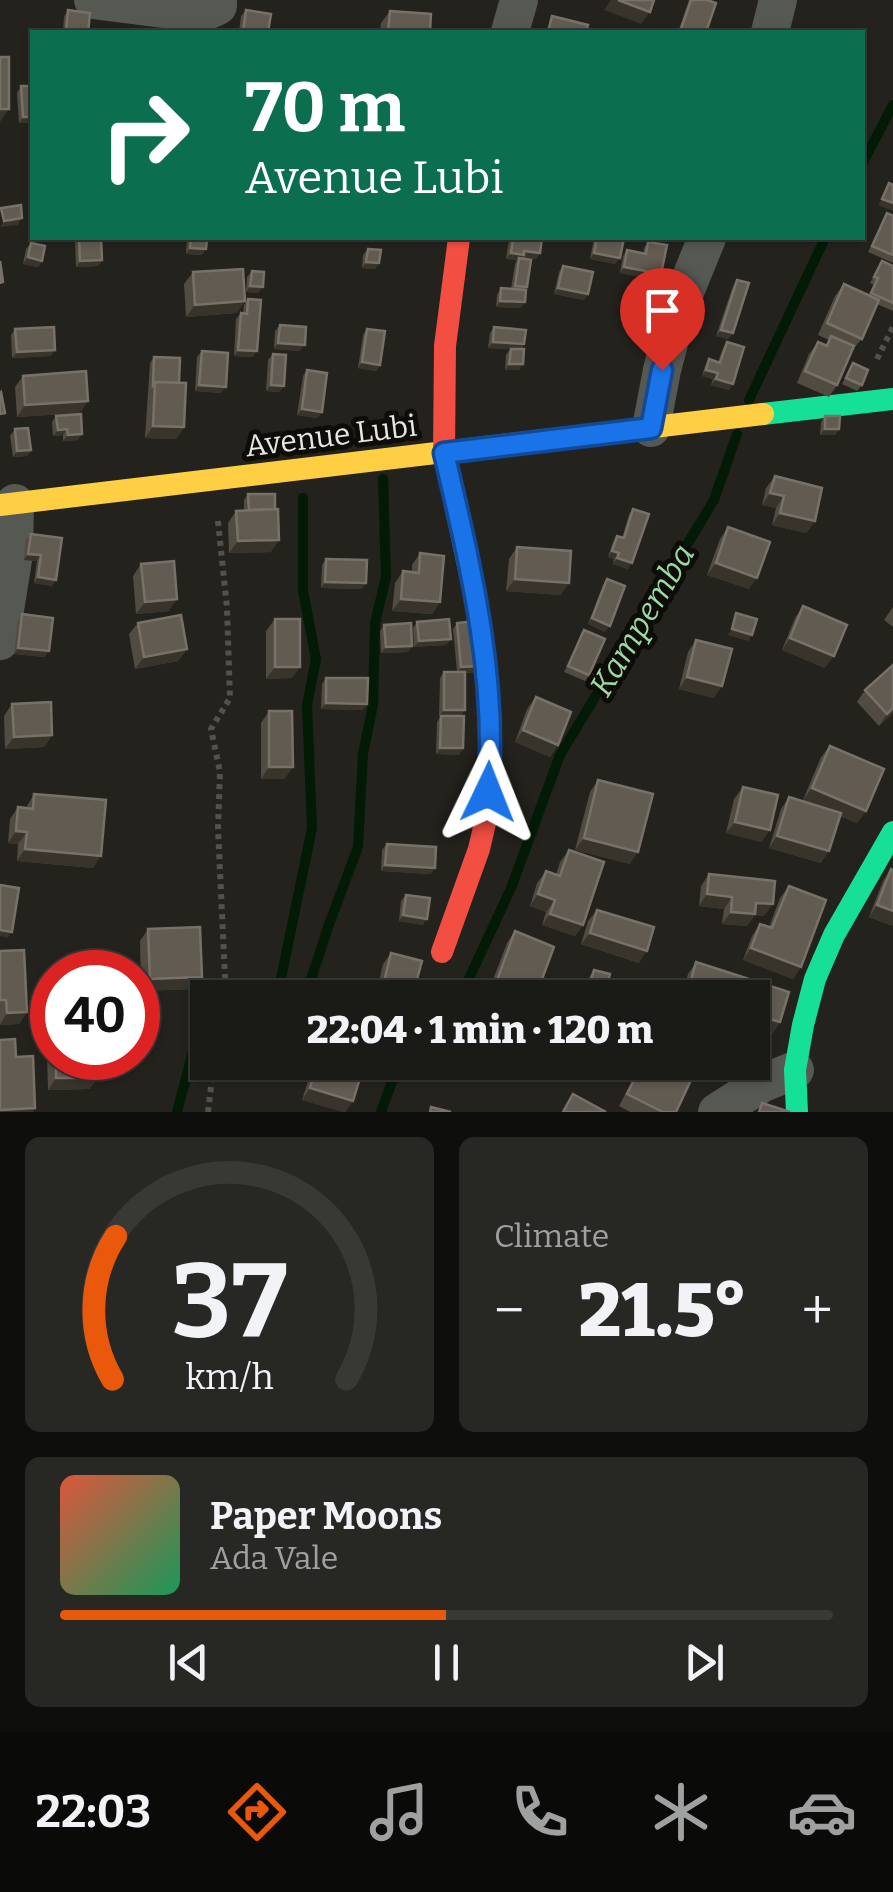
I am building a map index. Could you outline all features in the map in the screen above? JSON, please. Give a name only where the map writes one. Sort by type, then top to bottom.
[{"type":"street","points":[[93,0],[194,13],[211,10],[218,6],[218,0]]},
{"type":"street","points":[[511,30],[520,0]]},
{"type":"street","points":[[770,30],[778,0]]},
{"type":"street","points":[[442,952],[479,849],[486,820],[490,764],[481,626],[444,453],[445,346],[459,240]]},
{"type":"street","points":[[651,428],[678,309],[706,240]]},
{"type":"street","name":"Avenue Lubi","points":[[8,504],[893,399]]},
{"type":"street","points":[[0,641],[14,554],[8,504]]},
{"type":"street","points":[[797,1112],[795,1070],[815,979],[834,935],[893,832]]},
{"type":"street","points":[[718,1112],[761,1084],[795,1070]]},
{"type":"path","points":[[216,480],[230,698],[211,729],[220,772],[218,829],[225,980]]},
{"type":"path","points":[[208,1112],[212,1080]]},
{"type":"building","points":[[618,0],[654,0],[650,12]]},
{"type":"building","points":[[691,0],[716,3],[707,30],[681,30]]},
{"type":"building","points":[[68,10],[90,13],[88,30],[66,30]]},
{"type":"building","points":[[246,10],[271,14],[268,30],[243,30]]},
{"type":"building","points":[[390,11],[431,14],[430,30],[388,30]]},
{"type":"building","points":[[552,16],[588,25],[587,30],[548,30]]},
{"type":"building","points":[[0,57],[9,57],[9,109],[0,109]]},
{"type":"building","points":[[21,86],[30,86],[30,117],[23,117]]},
{"type":"building","points":[[889,183],[893,185],[893,203],[882,199]]},
{"type":"building","points":[[21,205],[22,218],[4,221],[1,208]]},
{"type":"building","points":[[887,213],[893,216],[893,255],[872,246]]},
{"type":"building","points":[[79,240],[101,240],[102,260],[80,261]]},
{"type":"building","points":[[191,240],[207,240],[206,249],[190,248]]},
{"type":"building","points":[[513,240],[542,240],[540,253],[511,253]]},
{"type":"building","points":[[597,240],[624,240],[620,258],[594,253]]},
{"type":"building","points":[[648,242],[667,245],[661,274],[624,267],[627,250],[646,254]]},
{"type":"building","points":[[31,243],[45,246],[42,261],[28,257]]},
{"type":"building","points":[[368,249],[381,250],[379,263],[366,262]]},
{"type":"building","points":[[519,258],[531,260],[527,287],[515,286]]},
{"type":"building","points":[[882,261],[893,266],[893,303],[871,293]]},
{"type":"building","points":[[563,266],[593,272],[588,294],[558,288]]},
{"type":"building","points":[[243,269],[245,301],[195,305],[193,272]]},
{"type":"building","points":[[252,271],[264,272],[263,287],[250,286]]},
{"type":"building","points":[[737,280],[749,283],[733,333],[721,330]]},
{"type":"building","points":[[844,284],[879,300],[862,339],[827,323]]},
{"type":"building","points":[[501,288],[526,290],[525,302],[500,301]]},
{"type":"building","points":[[248,299],[261,300],[257,351],[238,350],[241,313],[247,314]]},
{"type":"building","points":[[280,325],[306,327],[305,345],[278,343]]},
{"type":"building","points":[[54,327],[55,350],[17,352],[15,329]]},
{"type":"building","points":[[494,327],[526,330],[524,344],[493,342]]},
{"type":"building","points":[[367,329],[385,331],[380,365],[362,362]]},
{"type":"building","points":[[831,336],[854,346],[837,385],[805,371],[818,342],[827,346]]},
{"type":"building","points":[[727,342],[744,347],[733,384],[716,379],[718,373],[706,370],[709,359],[720,363]]},
{"type":"building","points":[[511,349],[524,349],[523,364],[509,364]]},
{"type":"building","points":[[202,351],[228,353],[226,387],[199,385]]},
{"type":"building","points":[[273,354],[286,355],[284,386],[271,385]]},
{"type":"building","points":[[154,357],[180,358],[179,383],[153,385]]},
{"type":"building","points":[[853,363],[868,370],[862,385],[846,378]]},
{"type":"building","points":[[307,370],[327,373],[322,412],[302,409]]},
{"type":"building","points":[[86,371],[88,401],[25,405],[23,376]]},
{"type":"building","points":[[155,382],[186,383],[184,427],[153,426]]},
{"type":"building","points":[[0,393],[5,413],[0,414]]},
{"type":"building","points":[[81,414],[82,434],[68,435],[67,429],[58,430],[56,416]]},
{"type":"building","points":[[825,416],[840,416],[839,429],[825,429]]},
{"type":"building","points":[[28,428],[31,450],[17,451],[15,429]]},
{"type":"building","points":[[775,476],[822,488],[815,521],[780,513],[784,496],[770,493]]},
{"type":"building","points":[[248,494],[275,494],[275,509],[249,510]]},
{"type":"building","points":[[278,509],[279,540],[238,541],[236,511]]},
{"type":"building","points":[[633,509],[649,514],[632,563],[617,558],[619,553],[612,551],[617,536],[624,538]]},
{"type":"building","points":[[728,527],[770,542],[757,578],[716,563]]},
{"type":"building","points":[[31,534],[62,538],[56,580],[38,577],[41,555],[28,554]]},
{"type":"building","points":[[517,547],[571,551],[569,583],[515,579]]},
{"type":"building","points":[[420,553],[444,556],[440,602],[401,599],[403,571],[419,573]]},
{"type":"building","points":[[326,559],[367,560],[366,583],[325,582]]},
{"type":"building","points":[[174,561],[177,599],[145,602],[141,564]]},
{"type":"building","points":[[607,579],[625,586],[610,626],[592,618]]},
{"type":"building","points":[[803,606],[847,625],[834,656],[790,638]]},
{"type":"building","points":[[736,613],[757,619],[752,635],[732,629]]},
{"type":"building","points":[[22,614],[53,618],[49,651],[18,648]]},
{"type":"building","points":[[181,615],[187,649],[144,657],[138,623]]},
{"type":"building","points":[[275,619],[300,619],[300,667],[275,667]]},
{"type":"building","points":[[449,619],[451,639],[419,641],[417,622]]},
{"type":"building","points":[[476,621],[480,666],[461,667],[457,623]]},
{"type":"building","points":[[411,623],[412,646],[386,647],[384,625]]},
{"type":"building","points":[[584,630],[605,639],[589,675],[568,666]]},
{"type":"building","points":[[696,640],[732,649],[722,686],[687,677]]},
{"type":"building","points":[[893,665],[893,708],[887,714],[865,690]]},
{"type":"building","points":[[444,672],[465,672],[465,710],[444,710]]},
{"type":"building","points":[[326,678],[368,678],[367,704],[326,703]]},
{"type":"building","points":[[536,697],[571,712],[558,745],[523,730]]},
{"type":"building","points":[[51,702],[52,735],[14,737],[12,704]]},
{"type":"building","points":[[269,711],[292,711],[293,767],[269,767]]},
{"type":"building","points":[[441,716],[464,716],[463,748],[440,748]]},
{"type":"building","points":[[830,746],[884,769],[866,811],[812,788]]},
{"type":"building","points":[[598,780],[653,794],[638,852],[584,838]]},
{"type":"building","points":[[743,787],[778,795],[770,830],[735,822]]},
{"type":"building","points":[[34,794],[106,800],[101,856],[25,849],[27,832],[16,831],[18,807],[33,809]]},
{"type":"building","points":[[789,797],[841,813],[829,851],[777,836]]},
{"type":"building","points":[[387,844],[436,847],[435,868],[385,865]]},
{"type":"building","points":[[569,850],[604,862],[583,925],[550,914],[555,900],[538,894],[546,871],[560,876]]},
{"type":"building","points":[[893,870],[893,911],[877,905]]},
{"type":"building","points":[[709,874],[775,881],[773,904],[756,903],[755,914],[731,912],[732,897],[707,894]]},
{"type":"building","points":[[0,885],[19,888],[12,932],[0,930]]},
{"type":"building","points":[[789,886],[826,900],[801,967],[751,948],[760,924],[772,928]]},
{"type":"building","points":[[406,895],[430,898],[427,919],[403,915]]},
{"type":"building","points":[[597,910],[654,927],[647,951],[590,933]]},
{"type":"building","points":[[200,927],[202,977],[160,979],[160,950],[149,950],[148,929]]},
{"type":"building","points":[[515,931],[554,947],[542,980],[497,980]]},
{"type":"building","points":[[24,950],[27,1012],[7,1013],[6,1000],[0,1000],[0,951]]},
{"type":"building","points":[[391,953],[422,961],[417,980],[384,980]]},
{"type":"building","points":[[696,962],[752,980],[691,980]]},
{"type":"building","points":[[594,970],[610,974],[608,980],[591,980]]},
{"type":"building","points":[[770,986],[789,992],[780,1022],[770,1019]]},
{"type":"building","points":[[15,1039],[16,1057],[30,1056],[35,1108],[0,1110],[0,1040]]},
{"type":"building","points":[[312,1080],[359,1080],[353,1101],[310,1088]]},
{"type":"building","points":[[634,1080],[691,1080],[676,1112],[663,1112],[627,1094]]},
{"type":"building","points":[[573,1094],[606,1112],[563,1112]]},
{"type":"building","points":[[762,1103],[790,1112],[759,1112]]},
{"type":"waterway","name":"Kampemba","points":[[865,158],[893,105]]},
{"type":"waterway","name":"Kampemba","points":[[749,400],[824,240]]},
{"type":"waterway","name":"Kampemba","points":[[468,980],[511,888],[560,755],[714,500],[737,434]]},
{"type":"waterway","points":[[311,980],[358,847],[363,754],[373,705],[375,623],[386,577],[383,479]]},
{"type":"waterway","points":[[281,980],[312,828],[307,705],[316,659],[303,591],[303,498]]},
{"type":"waterway","points":[[177,1112],[190,1063]]},
{"type":"waterway","name":"Kampemba","points":[[381,1112],[393,1080]]},
{"type":"traffic: fast","points":[[763,414],[893,399]]},
{"type":"traffic: fast","points":[[797,1112],[795,1070],[815,979],[834,935],[893,832]]},
{"type":"traffic: slow","points":[[0,505],[763,414]]},
{"type":"traffic: jam","points":[[442,952],[479,849],[486,819],[490,764],[481,626],[444,453],[445,346],[459,240]]},
{"type":"route","points":[[488,792],[489,711],[481,626],[444,453],[651,428],[662,370]]}]
